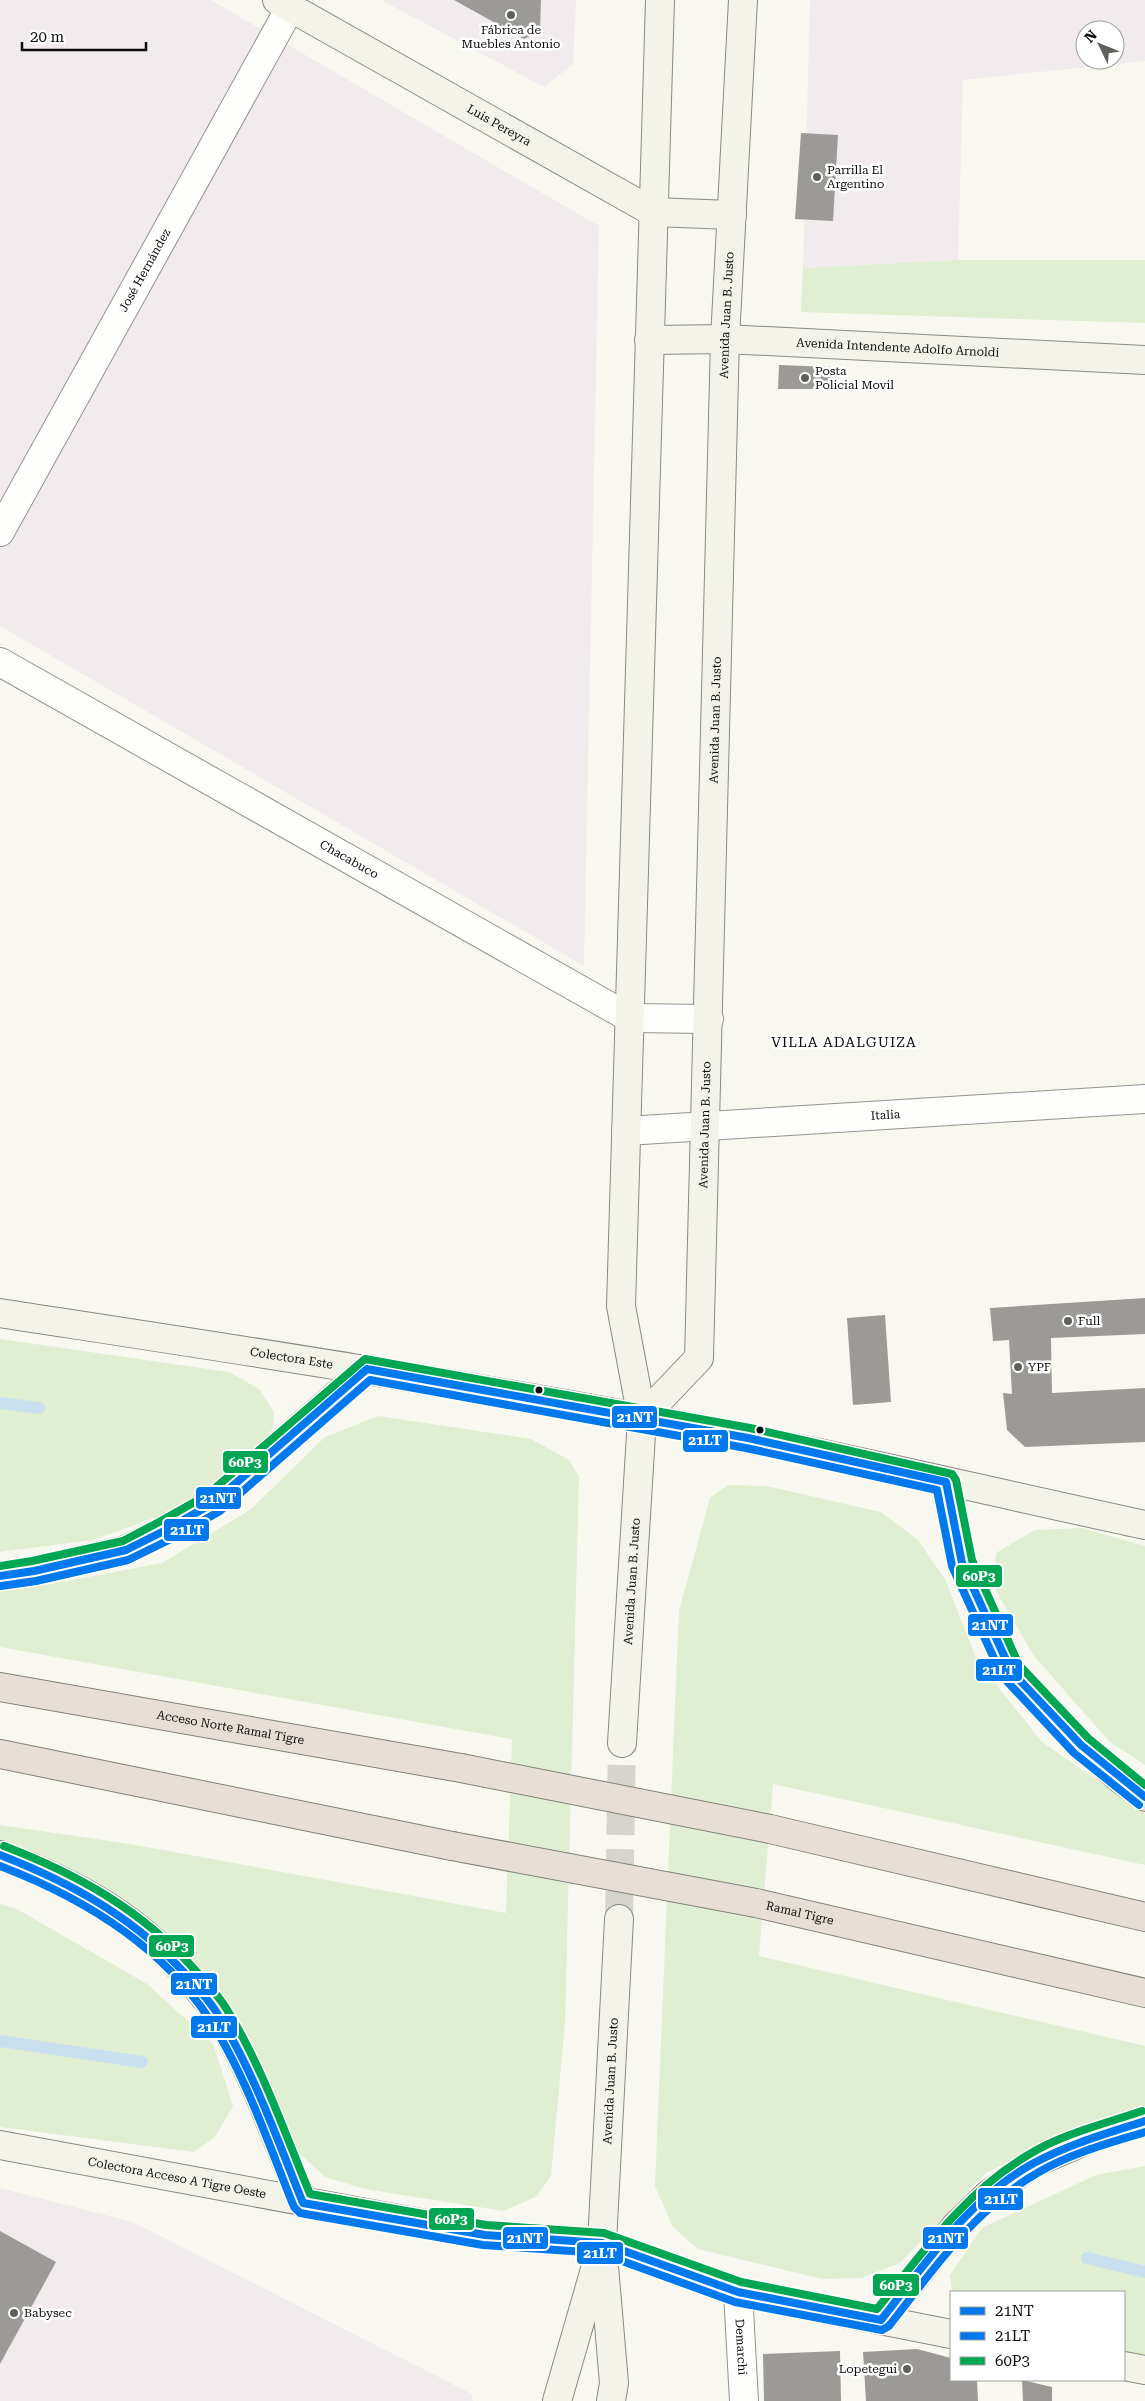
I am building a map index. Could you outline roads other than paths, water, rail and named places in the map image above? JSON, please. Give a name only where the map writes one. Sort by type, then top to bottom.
[{"type":"highway","points":[[0,1576],[34,1571],[126,1550],[214,1503],[367,1369]]},
{"type":"highway","points":[[946,1482],[962,1563],[1011,1671],[1081,1745],[1118,1777],[1145,1797]]},
{"type":"highway","name":"Acceso Norte Ramal Tigre","points":[[0,1687],[461,1768],[770,1828],[1145,1917]]},
{"type":"highway","name":"Ramal Tigre","points":[[0,1754],[452,1846],[756,1903],[1145,1992]]},
{"type":"highway","points":[[0,1855],[80,1889],[131,1923],[174,1960],[219,2015],[251,2078],[303,2203]]},
{"type":"highway","points":[[881,2320],[955,2227],[989,2194],[1034,2163],[1087,2140],[1145,2121]]},
{"type":"main road","name":"Avenida Juan B. Justo","points":[[622,1743],[642,1418],[621,1306],[660,0]]},
{"type":"main road","name":"Avenida Juan B. Justo","points":[[642,1418],[699,1358],[725,339],[742,0]]},
{"type":"main road","name":"Luis Pereyra","points":[[283,4],[653,212],[732,216]]},
{"type":"main road","name":"Avenida Intendente Adolfo Arnoldi","points":[[649,340],[725,339],[1145,360]]},
{"type":"main road","name":"Colectora Este","points":[[0,1313],[367,1369],[642,1418],[756,1440],[1145,1525]]},
{"type":"main road","name":"Avenida Juan B. Justo","points":[[611,2401],[614,2383],[602,2243],[619,1919]]},
{"type":"main road","name":"Colectora Acceso A Tigre Oeste","points":[[0,2145],[303,2203],[484,2235],[602,2243],[738,2292],[950,2334]]},
{"type":"main road","name":"Avenida Juan B. Justo","points":[[557,2401],[602,2243]]},
{"type":"main road","points":[[1125,2366],[1145,2370]]},
{"type":"street","name":"José Hernández","points":[[0,532],[283,4]]},
{"type":"street","name":"Chacabuco","points":[[0,662],[630,1018],[709,1019]]},
{"type":"street","name":"Italia","points":[[626,1131],[1145,1099]]},
{"type":"street","name":"Demarchi","points":[[738,2292],[744,2401]]},
{"type":"waterway","points":[[0,1403],[39,1408]]},
{"type":"waterway","points":[[0,2041],[142,2062]]},
{"type":"waterway","points":[[1087,2258],[1145,2272]]},
{"type":"tunnel","points":[[619,1919],[622,1743]]},
{"type":"place","name":"Fábrica de Muebles Antonio","points":[[511,15]]},
{"type":"place","name":"Parrilla El Argentino","points":[[817,177]]},
{"type":"place","name":"Posta Policial Movil","points":[[805,378]]},
{"type":"place","name":"Full","points":[[1068,1321]]},
{"type":"place","name":"YPF","points":[[1018,1367]]},
{"type":"place","name":"Babysec","points":[[14,2313]]},
{"type":"place","name":"Lopetegui","points":[[907,2369]]},
{"type":"district","name":"VILLA ADALGUIZA","points":[[844,1042]]}]
